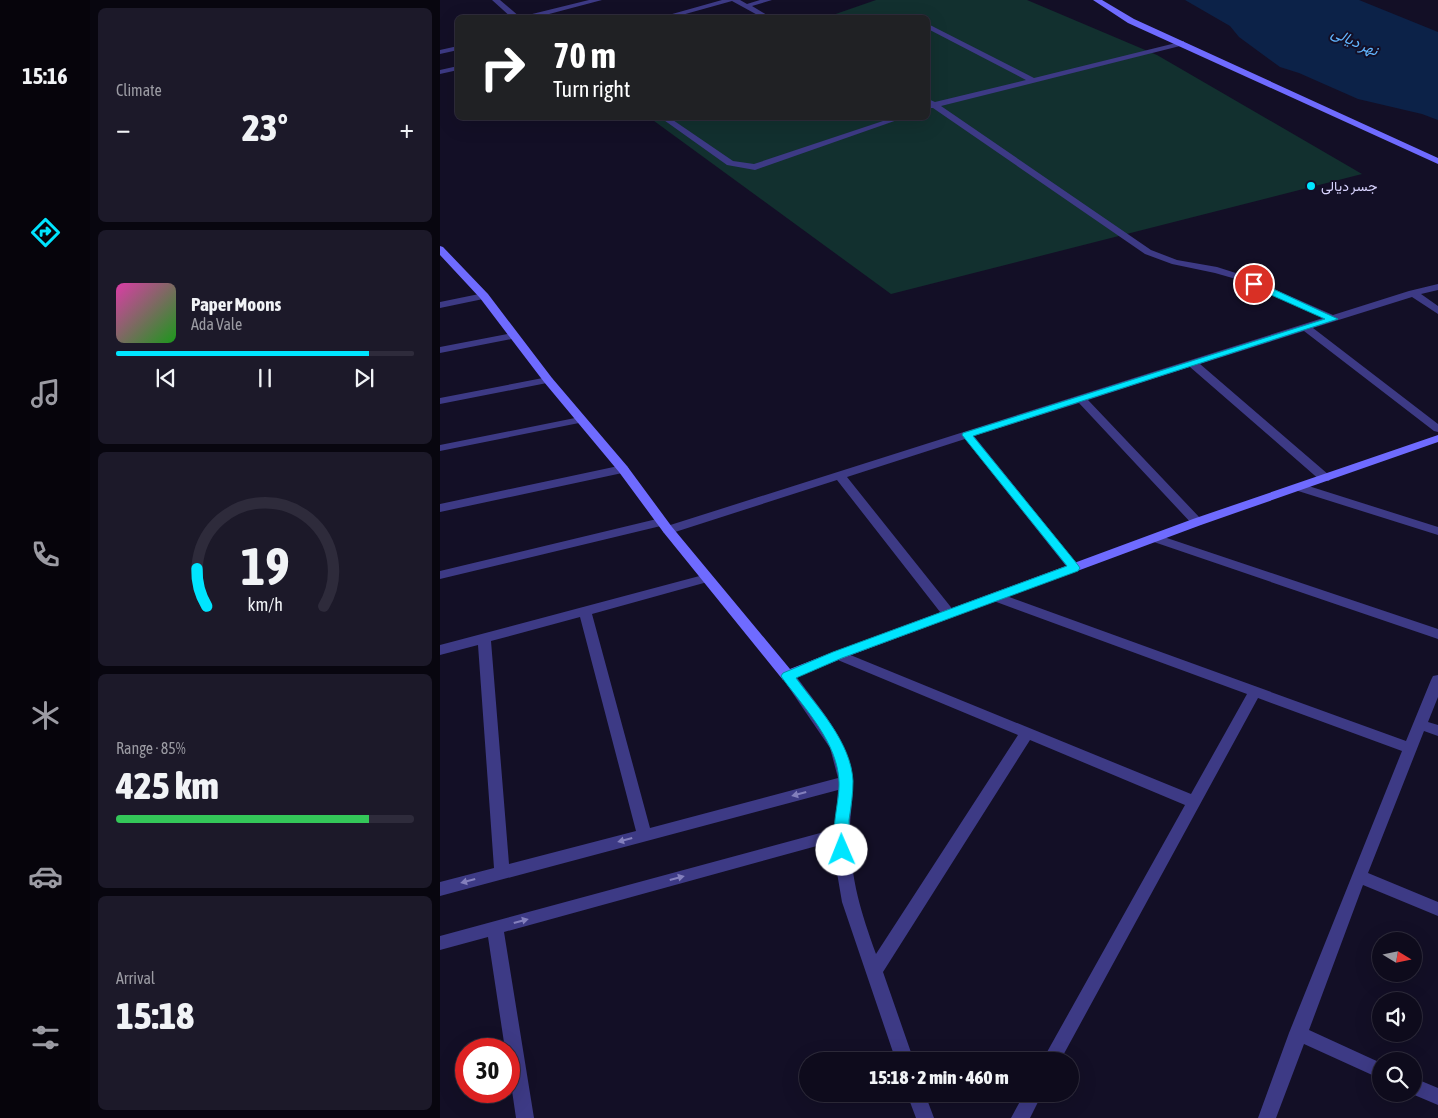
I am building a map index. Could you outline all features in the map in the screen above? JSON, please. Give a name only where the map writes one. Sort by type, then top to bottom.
[{"type":"street","points":[[496,0],[514,15]]},
{"type":"street","points":[[536,15],[598,0]]},
{"type":"street","points":[[672,15],[730,0]]},
{"type":"street","points":[[735,0],[762,15]]},
{"type":"street","points":[[746,6],[768,0]]},
{"type":"street","points":[[1098,0],[1121,16],[1438,162]]},
{"type":"street","points":[[930,27],[1032,80]]},
{"type":"street","points":[[930,104],[1180,43]]},
{"type":"street","points":[[440,72],[455,69]]},
{"type":"street","points":[[930,104],[1148,252],[1175,262],[1217,270],[1232,275],[1333,319]]},
{"type":"street","points":[[668,120],[730,162],[741,166],[755,167],[893,120]]},
{"type":"street","points":[[440,249],[484,296],[513,336],[580,420],[623,469],[664,526],[788,676],[837,747],[843,764],[846,782],[842,833],[844,867],[850,902],[901,1052]]},
{"type":"street","points":[[440,575],[664,526],[840,476],[1413,293],[1438,287]]},
{"type":"street","points":[[1413,293],[1438,311]]},
{"type":"street","points":[[440,305],[484,296]]},
{"type":"street","points":[[1306,328],[1438,429]]},
{"type":"street","points":[[440,350],[513,336]]},
{"type":"street","points":[[1193,364],[1324,478]]},
{"type":"street","points":[[440,401],[548,380]]},
{"type":"street","points":[[1081,399],[1197,522]]},
{"type":"street","points":[[440,448],[580,420]]},
{"type":"street","points":[[967,435],[1074,568]]},
{"type":"street","points":[[788,676],[838,655],[1197,522],[1438,438]]},
{"type":"street","points":[[440,508],[623,469]]},
{"type":"street","points":[[840,476],[949,614]]},
{"type":"street","points":[[1299,487],[1438,531]]},
{"type":"street","points":[[1155,538],[1438,634]]},
{"type":"street","points":[[440,650],[707,578]]},
{"type":"street","points":[[996,597],[1410,748]]},
{"type":"street","points":[[586,612],[644,834]]},
{"type":"street","points":[[484,638],[502,872]]},
{"type":"street","points":[[838,655],[1194,802]]},
{"type":"street","points":[[1267,1118],[1359,876],[1438,680]]},
{"type":"street","points":[[1056,1052],[1255,691]]},
{"type":"street","points":[[1420,724],[1438,731]]},
{"type":"street","points":[[873,974],[1027,733]]},
{"type":"street","points":[[440,889],[846,782]]},
{"type":"street","points":[[440,943],[842,833]]},
{"type":"street","points":[[1359,876],[1438,909]]},
{"type":"street","points":[[495,928],[525,1118]]},
{"type":"street","points":[[1298,1033],[1372,1067]]},
{"type":"street","points":[[1422,1090],[1438,1097]]},
{"type":"street","points":[[919,1102],[925,1118]]},
{"type":"street","points":[[1020,1118],[1029,1102]]},
{"type":"lane","points":[[440,52],[455,49]]},
{"type":"green space","points":[[876,0],[1027,0],[1157,55],[1362,174],[891,294],[653,120],[930,120],[930,15],[833,15]]},
{"type":"water","name":"نهر ديالى","points":[[1185,0],[1359,0],[1438,32],[1438,120],[1422,114],[1358,99],[1299,73],[1280,67],[1239,37],[1230,26]]},
{"type":"place","name":"جسر ديالى","points":[[1311,186]]},
{"type":"route","points":[[842,850],[846,782],[843,764],[837,747],[828,732],[788,676],[838,655],[1074,568],[967,435],[1333,319],[1254,284]]}]
